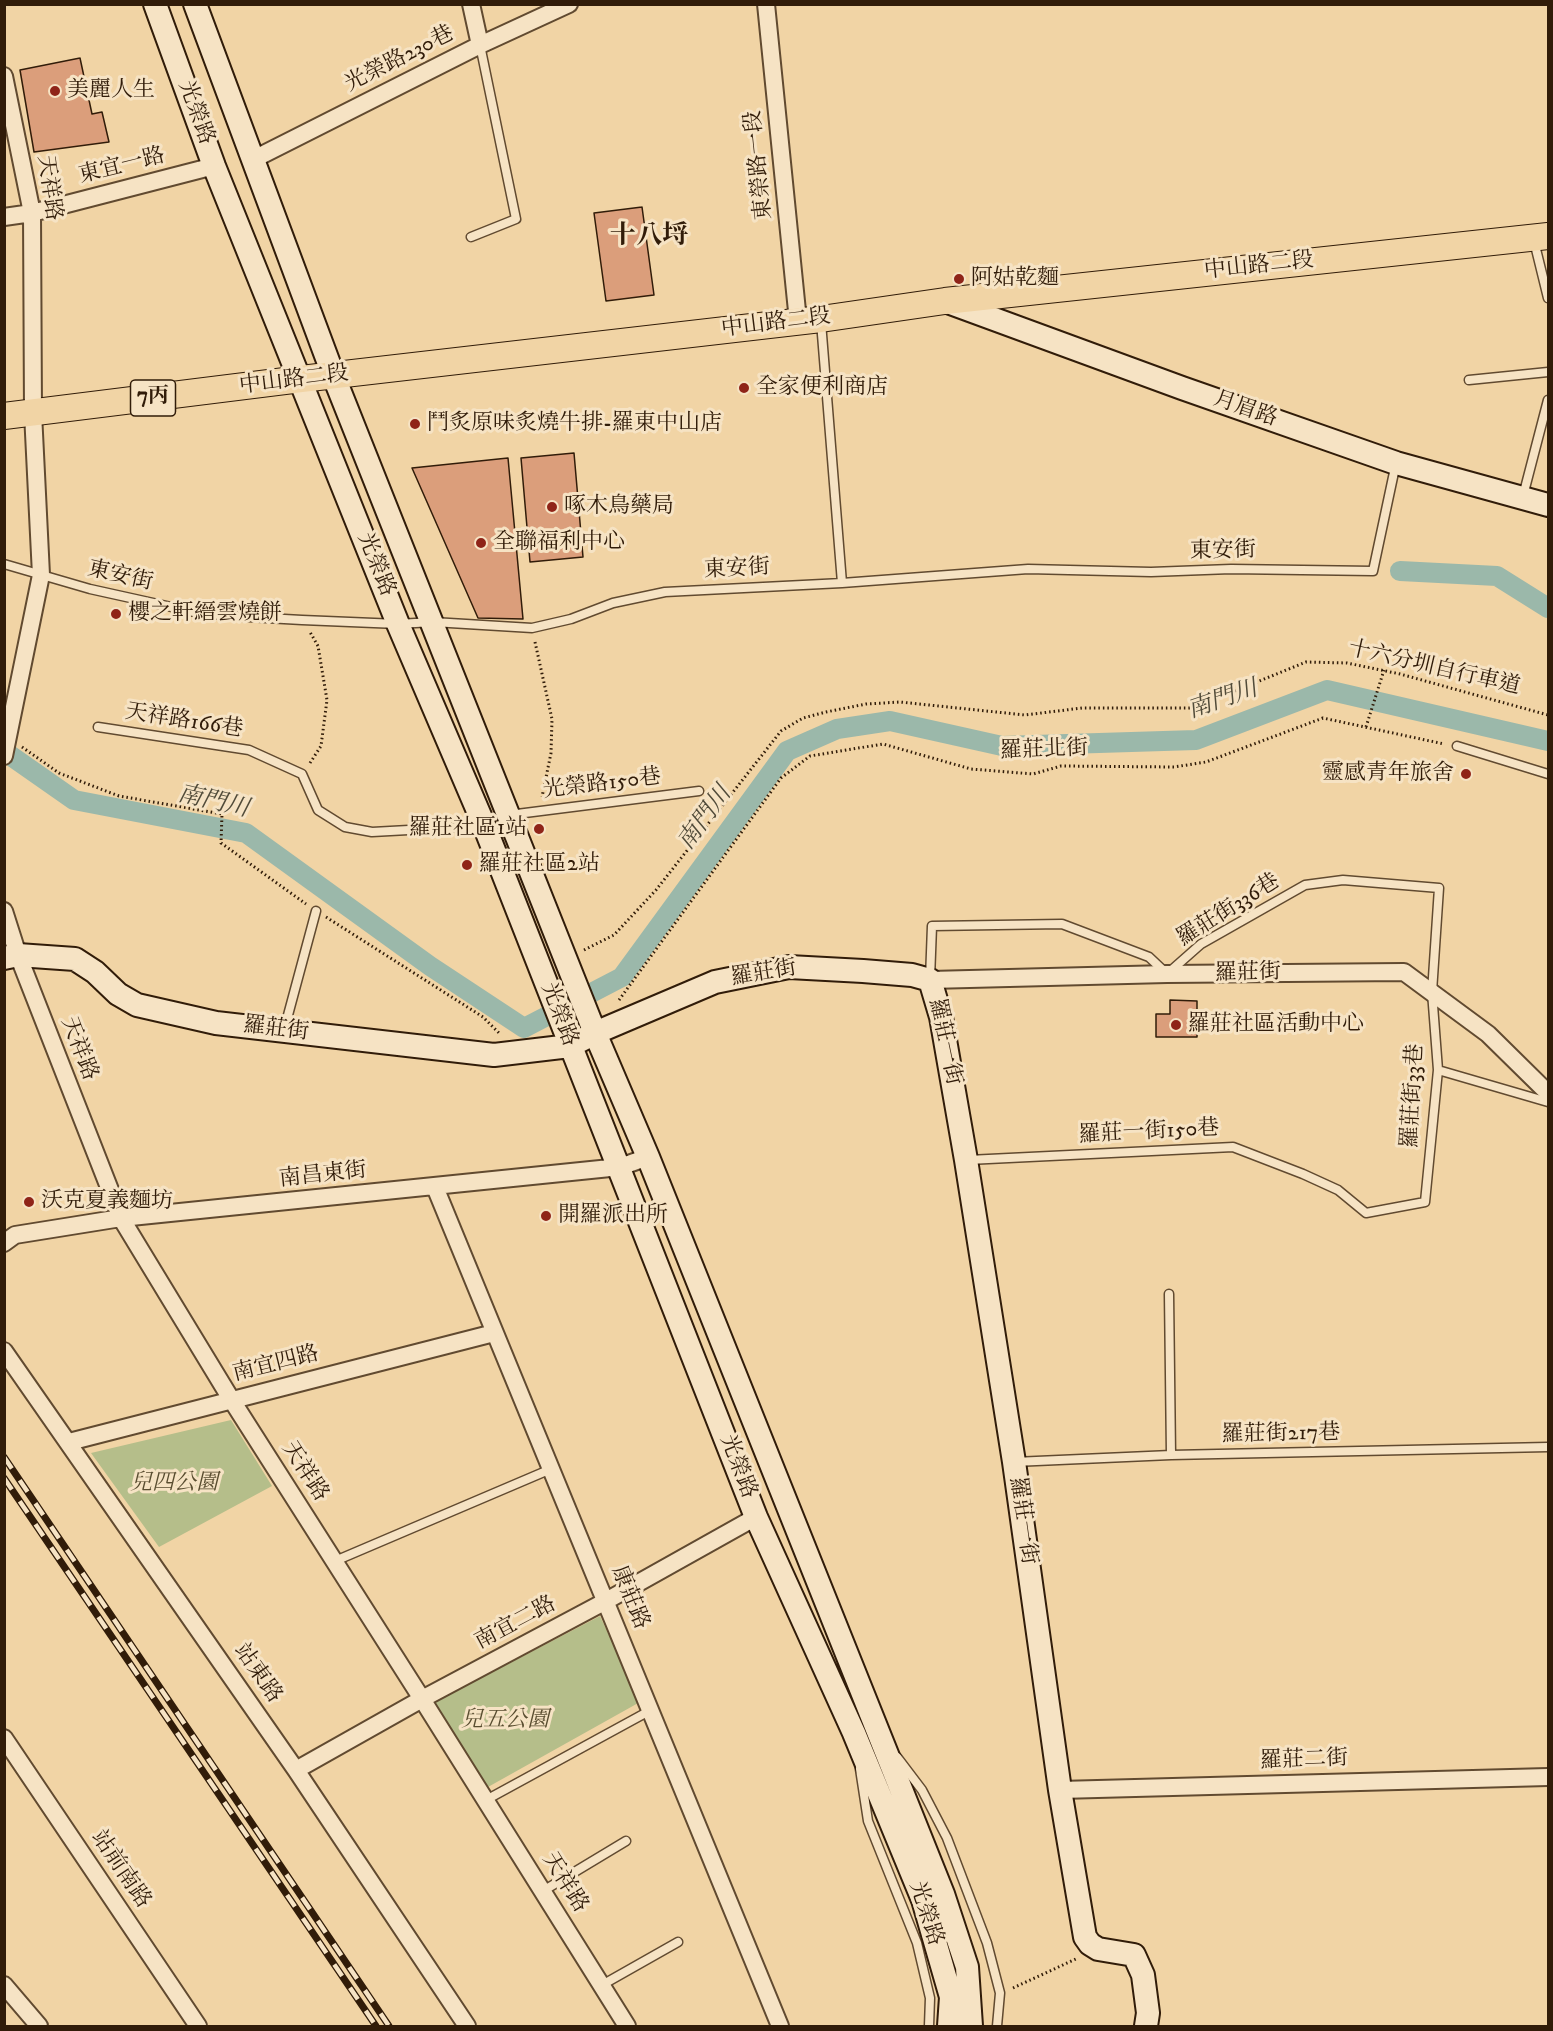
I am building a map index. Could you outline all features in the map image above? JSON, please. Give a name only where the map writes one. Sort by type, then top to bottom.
[{"type":"main road","name":"中山路二段","points":[[4,416],[810,320],[945,301],[1541,237]]},
{"type":"street","name":"光榮路","points":[[155,4],[214,166],[398,624],[484,825],[756,1517],[865,1730],[943,1894],[967,1967],[971,2026]]},
{"type":"street","name":"光榮路","points":[[195,4],[334,376],[595,1033],[648,1157],[865,1730],[923,1900],[951,1997],[949,2026]]},
{"type":"street","points":[[471,4],[480,45]]},
{"type":"street","name":"光榮路230巷","points":[[254,159],[480,45],[569,4]]},
{"type":"street","name":"東榮路一段","points":[[766,4],[810,320]]},
{"type":"street","name":"天祥路","points":[[4,76],[32,213],[33,413],[41,575],[4,756]]},
{"type":"street","name":"東宜一路","points":[[4,217],[32,213],[214,166]]},
{"type":"street","name":"月眉路","points":[[945,301],[1193,392],[1396,463],[1548,505]]},
{"type":"street","name":"天祥路","points":[[4,911],[11,957],[121,1218],[231,1399],[627,2026]]},
{"type":"street","name":"羅莊街","points":[[11,957],[75,959],[95,972],[118,994],[137,1005],[216,1023],[494,1055],[570,1046],[715,982],[789,967],[883,972],[912,975],[930,980],[1167,974],[1404,972],[1488,1034],[1548,1093]]},
{"type":"street","name":"羅莊一街","points":[[930,980],[942,1017],[966,1160],[1014,1462],[1060,1790],[1085,1937],[1098,1949]]},
{"type":"street","name":"南昌東街","points":[[4,1243],[15,1235],[121,1218],[620,1167],[648,1157]]},
{"type":"street","name":"康莊路","points":[[435,1187],[780,2026]]},
{"type":"street","name":"南宜四路","points":[[69,1442],[494,1333]]},
{"type":"street","name":"站東路","points":[[4,1351],[296,1770],[467,2026]]},
{"type":"street","name":"南宜二路","points":[[296,1770],[756,1517]]},
{"type":"street","name":"站前南路","points":[[4,1738],[198,2026]]},
{"type":"street","name":"羅莊二街","points":[[1060,1790],[1548,1777]]},
{"type":"street","points":[[1098,1949],[1134,1955],[1143,1974],[1148,2013],[1146,2026]]},
{"type":"street","points":[[4,1985],[39,2026]]},
{"type":"lane","points":[[471,237],[516,219],[480,45]]},
{"type":"lane","points":[[1541,237],[1548,298]]},
{"type":"lane","points":[[810,320],[842,583]]},
{"type":"lane","points":[[1469,380],[1548,372]]},
{"type":"lane","points":[[1523,497],[1548,400]]},
{"type":"lane","name":"東安街","points":[[4,564],[90,589],[194,612],[302,620],[398,624],[433,621],[532,628],[571,619],[614,603],[665,592],[842,583],[1028,569],[1151,572],[1231,569],[1373,571],[1396,463]]},
{"type":"lane","name":"天祥路166巷","points":[[98,728],[249,750],[302,774]]},
{"type":"lane","points":[[1458,746],[1548,774]]},
{"type":"lane","points":[[302,774],[318,810],[345,827],[372,831],[484,825]]},
{"type":"lane","name":"光榮路150巷","points":[[509,815],[699,791]]},
{"type":"lane","name":"羅莊街336巷","points":[[930,980],[933,926],[1062,924],[1149,957],[1167,974],[1201,944],[1305,885],[1343,880],[1439,888],[1432,992]]},
{"type":"lane","points":[[284,1030],[316,911]]},
{"type":"lane","name":"羅莊街33巷","points":[[1425,1202],[1438,1070],[1432,992]]},
{"type":"lane","points":[[1438,1070],[1548,1102]]},
{"type":"lane","name":"羅莊一街150巷","points":[[966,1160],[1233,1147],[1338,1190],[1366,1213],[1425,1202]]},
{"type":"lane","points":[[1169,1294],[1171,1455]]},
{"type":"lane","name":"羅莊街217巷","points":[[1014,1462],[1171,1455],[1548,1447]]},
{"type":"lane","points":[[335,1562],[551,1469]]},
{"type":"lane","points":[[486,1800],[651,1710]]},
{"type":"lane","points":[[865,1730],[922,1790],[947,1838],[987,1943],[1000,1994],[997,2026]]},
{"type":"lane","points":[[865,1730],[868,1821],[917,1943],[930,1998],[929,2026]]},
{"type":"lane","points":[[543,1892],[626,1841]]},
{"type":"lane","points":[[602,1985],[678,1942]]},
{"type":"path","points":[[302,620],[318,646],[327,700],[321,746],[302,774]]},
{"type":"path","points":[[532,628],[552,719],[551,753],[540,811]]},
{"type":"path","name":"十六分圳自行車道","points":[[566,959],[614,935],[656,890],[781,730],[803,718],[866,704],[900,702],[1025,715],[1082,708],[1193,708],[1306,662],[1347,663],[1384,670],[1548,714]]},
{"type":"path","points":[[1366,727],[1384,670]]},
{"type":"path","name":"羅莊北街","points":[[616,1004],[782,778],[810,756],[883,744],[971,770],[1032,774],[1061,766],[1174,767],[1206,762],[1323,718],[1458,746]]},
{"type":"path","points":[[8,737],[59,773],[119,796],[222,814],[221,843],[316,911],[483,1017],[518,1053]]},
{"type":"path","points":[[1000,1994],[1098,1949]]},
{"type":"green space","name":"兒四公園","points":[[231,1420],[272,1486],[159,1547],[91,1453]]},
{"type":"green space","name":"兒五公園","points":[[600,1616],[640,1702],[488,1787],[435,1702]]},
{"type":"building","name":"美麗人生","points":[[80,58],[92,114],[102,112],[109,142],[34,152],[20,70]]},
{"type":"building","points":[[642,207],[654,295],[606,301],[594,213]]},
{"type":"building","name":"啄木鳥藥局","points":[[574,453],[583,557],[530,562],[521,458]]},
{"type":"building","name":"全聯福利中心","points":[[508,458],[523,619],[478,618],[412,468]]},
{"type":"building","name":"羅莊社區活動中心","points":[[1170,1000],[1197,1001],[1197,1037],[1156,1037],[1156,1014],[1170,1014]]},
{"type":"waterway","points":[[1400,571],[1497,576],[1548,608]]},
{"type":"waterway","name":"南門川","points":[[4,751],[74,800],[246,833],[430,966],[524,1028],[622,977],[787,751],[837,729],[890,721],[1002,746],[1196,740],[1327,690],[1548,741]]},
{"type":"railway","points":[[4,1457],[389,2026]]},
{"type":"railway","points":[[4,1478],[376,2026]]},
{"type":"place","name":"美麗人生","points":[[55,91]]},
{"type":"place","name":"阿姑乾麵","points":[[959,279]]},
{"type":"place","name":"全家便利商店","points":[[744,388]]},
{"type":"place","name":"鬥炙原味炙燒牛排-羅東中山店","points":[[415,424]]},
{"type":"place","name":"啄木鳥藥局","points":[[552,507]]},
{"type":"place","name":"全聯福利中心","points":[[481,543]]},
{"type":"place","name":"櫻之軒縉雲燒餅","points":[[116,614]]},
{"type":"place","name":"靈感青年旅舍","points":[[1466,774]]},
{"type":"place","name":"羅莊社區1站","points":[[539,829]]},
{"type":"place","name":"羅莊社區2站","points":[[467,865]]},
{"type":"place","name":"羅莊社區活動中心","points":[[1176,1025]]},
{"type":"place","name":"沃克夏義麵坊","points":[[29,1202]]},
{"type":"place","name":"開羅派出所","points":[[546,1216]]},
{"type":"district","name":"十八埒","points":[[649,238]]}]
